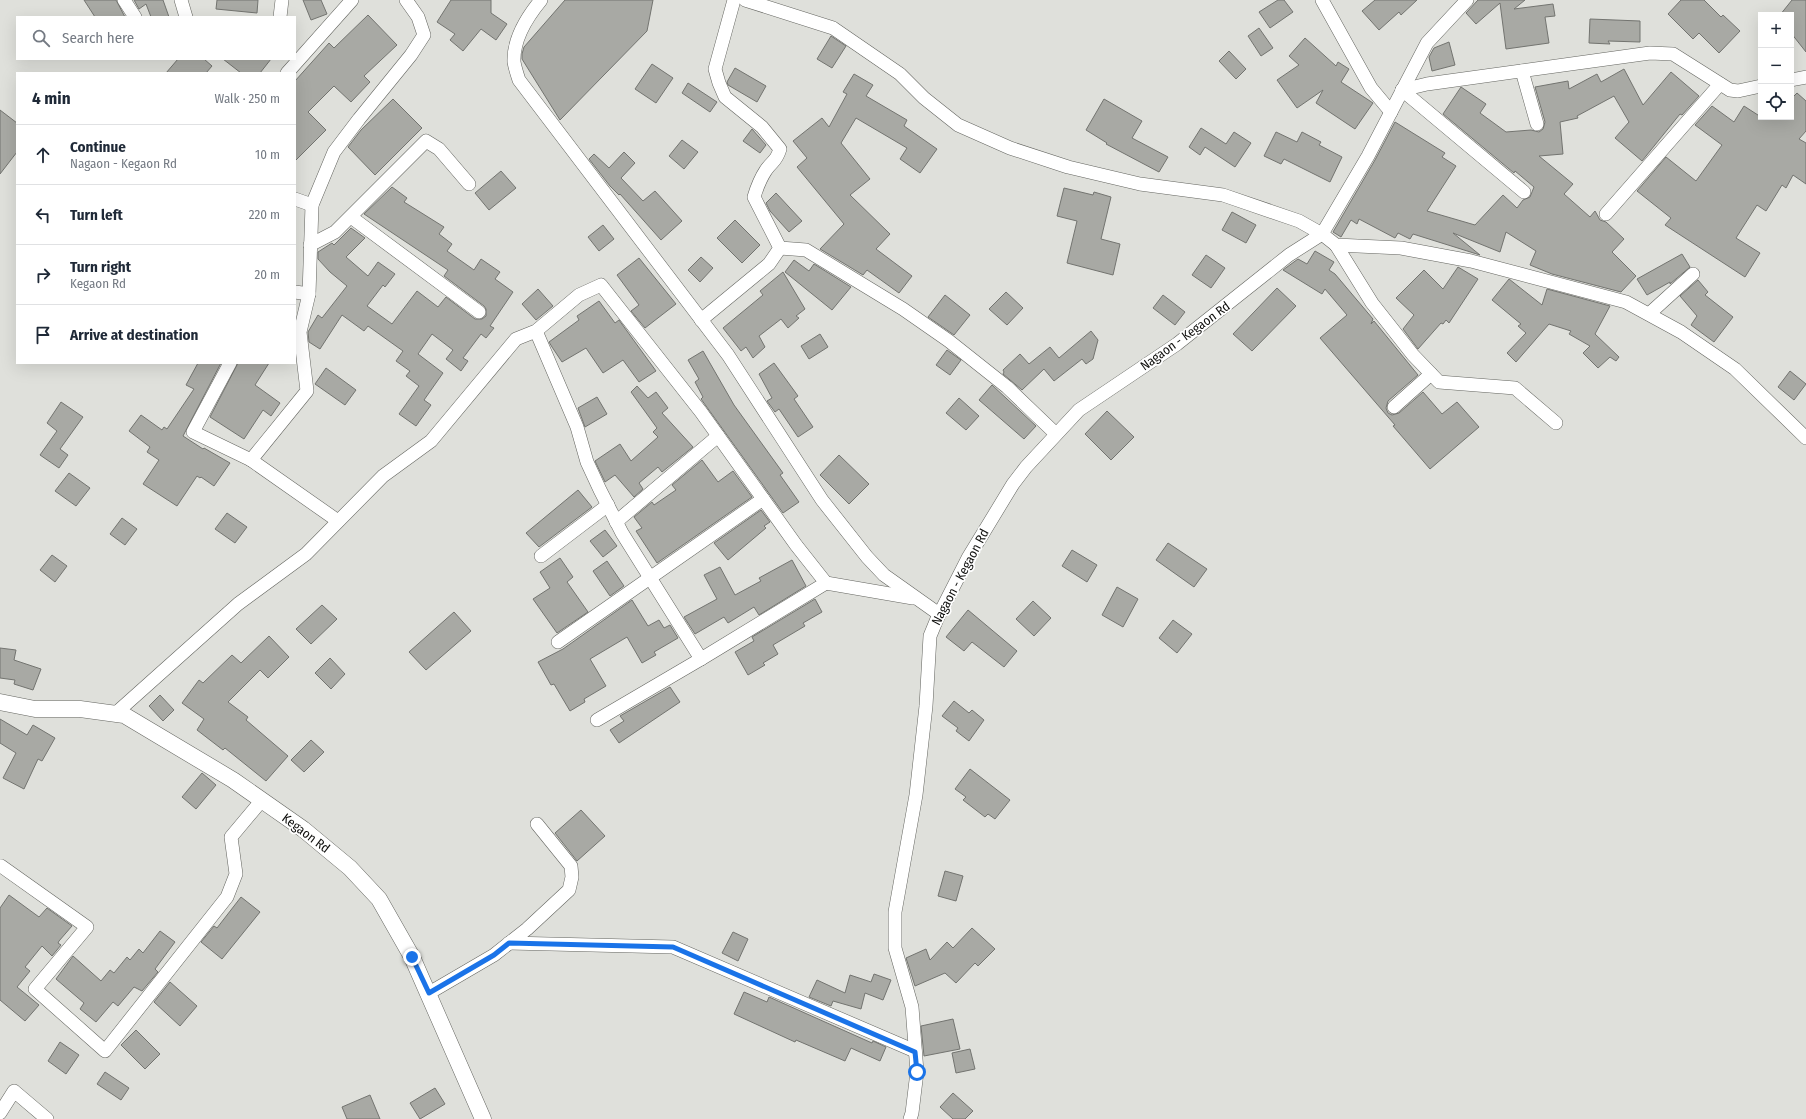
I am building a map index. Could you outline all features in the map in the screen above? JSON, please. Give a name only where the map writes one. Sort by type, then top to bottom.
[{"type":"street","points":[[124,0],[134,16]]},
{"type":"street","points":[[181,0],[186,16]]},
{"type":"street","points":[[280,16],[282,0]]},
{"type":"street","points":[[288,72],[352,0]]},
{"type":"street","points":[[251,460],[307,391],[300,332],[309,294],[312,205],[334,152],[411,55],[424,35],[418,17],[406,0]]},
{"type":"street","points":[[541,0],[523,26],[516,46],[514,62],[519,80],[728,355],[822,500],[867,557],[884,575],[939,614]]},
{"type":"street","points":[[734,0],[715,69],[724,97],[762,127],[780,149],[776,160],[767,169],[757,185],[754,197],[780,248]]},
{"type":"street","points":[[745,0],[833,28],[900,74],[924,98],[958,124],[1010,148],[1068,167],[1140,184],[1223,195],[1299,221],[1322,234],[1336,245],[1372,303],[1414,355],[1439,382],[1515,388],[1556,423]]},
{"type":"street","points":[[1322,0],[1371,88],[1391,112]]},
{"type":"street","points":[[1322,234],[1368,156],[1426,43],[1467,0]]},
{"type":"street","points":[[1402,90],[1427,84],[1650,53],[1673,54],[1730,90],[1758,87]]},
{"type":"street","points":[[1522,71],[1537,124]]},
{"type":"street","points":[[1794,79],[1806,77]]},
{"type":"street","points":[[1606,214],[1720,84]]},
{"type":"street","points":[[1402,90],[1524,192]]},
{"type":"street","points":[[310,245],[335,232],[426,141],[439,149],[469,184]]},
{"type":"street","points":[[296,200],[312,205]]},
{"type":"street","points":[[351,217],[479,312]]},
{"type":"street","name":"Nagaon - Kegaon Rd","points":[[910,1119],[912,1114],[917,1072],[912,1007],[895,948],[895,912],[916,795],[926,706],[930,636],[939,614],[968,558],[1013,484],[1026,467],[1079,410],[1177,344],[1283,259],[1322,234]]},
{"type":"street","points":[[1336,245],[1400,248],[1471,261],[1626,302],[1681,332],[1734,369],[1806,438]]},
{"type":"street","points":[[701,320],[769,264],[780,248]]},
{"type":"street","points":[[780,248],[806,250],[903,309],[949,341],[1007,387],[1056,434]]},
{"type":"street","points":[[1649,314],[1693,274]]},
{"type":"street","points":[[116,713],[238,604],[306,554],[383,476],[431,441],[516,339],[536,331],[579,295],[601,285],[701,412],[762,498],[826,583]]},
{"type":"street","points":[[296,292],[309,294]]},
{"type":"street","points":[[536,331],[577,427],[587,462],[616,522],[702,659]]},
{"type":"street","points":[[229,364],[193,432],[251,460],[338,521]]},
{"type":"street","points":[[1394,407],[1431,374]]},
{"type":"street","points":[[616,522],[718,436]]},
{"type":"street","points":[[558,642],[762,498]]},
{"type":"street","points":[[541,556],[608,505]]},
{"type":"street","points":[[598,720],[702,659],[826,583],[917,599]]},
{"type":"street","name":"Kegaon Rd","points":[[0,702],[35,709],[80,709],[124,715],[233,780],[303,829],[350,868],[379,899],[412,957],[484,1119]]},
{"type":"street","points":[[0,867],[1,866],[87,928],[35,989],[105,1051],[227,897],[236,874],[231,837],[262,800]]},
{"type":"street","points":[[429,993],[494,955],[527,929],[569,890],[572,877],[571,866],[537,824]]},
{"type":"street","points":[[509,943],[673,947],[915,1052]]},
{"type":"street","points":[[0,1112],[14,1091],[47,1119]]},
{"type":"building","points":[[84,0],[116,0],[124,16],[94,16]]},
{"type":"building","points":[[134,0],[163,0],[169,16],[151,16],[146,4],[139,9]]},
{"type":"building","points":[[217,0],[258,0],[257,13],[216,9]]},
{"type":"building","points":[[303,0],[321,0],[327,14],[311,20]]},
{"type":"building","points":[[451,0],[491,0],[491,13],[507,24],[496,40],[481,29],[463,51],[450,40],[455,34],[437,22]]},
{"type":"building","points":[[565,0],[653,0],[647,31],[560,120],[522,59],[522,54],[524,47]]},
{"type":"building","points":[[1278,0],[1284,0],[1293,12],[1270,28],[1259,12]]},
{"type":"building","points":[[1375,0],[1417,0],[1401,15],[1399,12],[1379,30],[1362,11]]},
{"type":"building","points":[[1478,0],[1525,0],[1514,9],[1553,4],[1555,16],[1545,17],[1549,43],[1506,49],[1500,3],[1476,24],[1466,13]]},
{"type":"building","points":[[1681,0],[1704,0],[1721,17],[1723,15],[1740,31],[1719,53],[1699,33],[1693,39],[1668,14]]},
{"type":"building","points":[[1792,0],[1806,0],[1806,52],[1794,37],[1794,12],[1782,12]]},
{"type":"building","points":[[368,15],[397,45],[364,76],[370,82],[351,102],[334,86],[308,112],[326,130],[296,160],[296,80],[329,43],[334,48]]},
{"type":"building","points":[[1590,19],[1640,21],[1640,42],[1608,41],[1610,44],[1589,43]]},
{"type":"building","points":[[1259,28],[1273,48],[1261,56],[1248,36]]},
{"type":"building","points":[[831,36],[846,46],[832,68],[817,59]]},
{"type":"building","points":[[1305,38],[1336,66],[1338,62],[1349,69],[1341,82],[1373,103],[1355,129],[1316,103],[1323,90],[1297,108],[1277,80],[1299,65],[1289,56]]},
{"type":"building","points":[[1449,42],[1455,65],[1432,71],[1429,57],[1434,48]]},
{"type":"building","points":[[1229,51],[1246,69],[1236,79],[1219,61]]},
{"type":"building","points":[[177,60],[205,60],[212,66],[207,72],[167,72]]},
{"type":"building","points":[[224,60],[270,60],[261,72],[240,72]]},
{"type":"building","points":[[652,64],[673,78],[656,103],[635,89]]},
{"type":"building","points":[[735,68],[766,86],[757,102],[728,85],[727,82]]},
{"type":"building","points":[[1624,69],[1643,105],[1671,72],[1699,96],[1682,115],[1680,114],[1642,161],[1615,138],[1629,122],[1614,96],[1577,116],[1578,118],[1560,122],[1563,154],[1539,156],[1573,184],[1564,194],[1590,217],[1595,211],[1600,220],[1606,222],[1624,239],[1612,252],[1636,276],[1621,292],[1552,274],[1530,265],[1536,251],[1506,232],[1500,252],[1453,233],[1480,255],[1413,234],[1410,239],[1398,233],[1395,238],[1359,219],[1357,224],[1351,220],[1341,237],[1333,232],[1375,160],[1395,122],[1445,153],[1442,157],[1456,166],[1427,211],[1475,225],[1503,195],[1517,208],[1523,200],[1530,197],[1534,187],[1515,171],[1514,173],[1443,114],[1461,87],[1486,104],[1480,113],[1506,132],[1531,130],[1539,132],[1543,129],[1545,122],[1535,87],[1568,81],[1569,89],[1597,74],[1601,82]]},
{"type":"building","points":[[854,74],[873,85],[866,96],[907,120],[904,126],[937,149],[920,173],[900,159],[907,148],[856,118],[841,143],[870,179],[850,195],[890,234],[876,249],[912,276],[899,293],[867,270],[863,275],[820,249],[844,224],[797,167],[807,158],[793,141],[822,118],[829,127],[847,94],[843,92]]},
{"type":"building","points":[[688,83],[717,102],[710,112],[682,93]]},
{"type":"building","points":[[1797,93],[1806,101],[1806,131],[1799,139],[1806,143],[1806,184],[1793,175],[1786,188],[1782,185],[1766,211],[1757,205],[1736,238],[1760,253],[1745,277],[1665,225],[1671,218],[1637,191],[1666,157],[1696,181],[1722,145],[1695,125],[1712,106],[1734,122],[1744,106],[1758,115],[1758,120],[1794,120],[1794,96]]},
{"type":"building","points":[[393,99],[422,128],[375,175],[348,147],[361,130]]},
{"type":"building","points":[[1104,99],[1142,121],[1132,138],[1168,157],[1159,172],[1106,144],[1107,143],[1086,130]]},
{"type":"building","points":[[0,110],[16,122],[16,153],[0,174]]},
{"type":"building","points":[[1201,128],[1226,144],[1234,132],[1251,143],[1235,167],[1205,147],[1200,155],[1189,147]]},
{"type":"building","points":[[752,129],[766,145],[760,153],[743,141]]},
{"type":"building","points":[[1276,132],[1297,142],[1302,132],[1321,142],[1319,145],[1342,157],[1330,182],[1284,159],[1281,164],[1264,156]]},
{"type":"building","points":[[682,140],[698,152],[684,169],[669,156]]},
{"type":"building","points":[[624,152],[635,163],[621,178],[643,201],[655,191],[682,221],[661,240],[620,194],[619,195],[610,186],[589,159],[594,154],[609,168]]},
{"type":"building","points":[[501,171],[516,188],[489,210],[475,193]]},
{"type":"building","points":[[392,187],[407,198],[404,202],[444,227],[439,234],[452,244],[447,251],[474,270],[481,259],[500,272],[495,279],[513,292],[490,326],[494,328],[486,338],[481,334],[463,358],[468,361],[461,371],[446,359],[453,350],[432,334],[418,354],[443,373],[424,400],[431,405],[416,426],[399,414],[419,386],[406,376],[410,371],[396,361],[403,351],[368,326],[364,331],[342,315],[320,349],[309,342],[308,332],[318,315],[322,318],[347,286],[330,272],[318,259],[318,252],[332,243],[334,245],[351,228],[365,238],[346,257],[368,276],[378,262],[395,274],[385,287],[383,285],[367,306],[392,324],[417,291],[438,307],[446,297],[475,319],[482,319],[486,316],[486,309],[484,306],[444,276],[448,270],[364,214]]},
{"type":"building","points":[[1064,188],[1093,195],[1094,192],[1111,197],[1101,239],[1120,244],[1113,275],[1067,263],[1077,221],[1057,216]]},
{"type":"building","points":[[776,193],[802,221],[789,232],[770,211],[766,203]]},
{"type":"building","points":[[1232,212],[1256,225],[1246,243],[1222,230]]},
{"type":"building","points":[[735,220],[760,245],[742,263],[717,238]]},
{"type":"building","points":[[603,225],[614,239],[599,251],[588,237]]},
{"type":"building","points":[[1315,251],[1334,262],[1329,270],[1335,274],[1373,319],[1371,324],[1374,321],[1418,375],[1388,401],[1386,408],[1388,413],[1392,415],[1399,413],[1423,392],[1442,414],[1457,402],[1479,427],[1430,469],[1393,426],[1395,425],[1320,338],[1347,315],[1325,289],[1322,294],[1283,270],[1298,259],[1307,264]]},
{"type":"building","points":[[1682,254],[1690,267],[1670,284],[1670,282],[1647,295],[1637,279]]},
{"type":"building","points":[[1206,255],[1225,268],[1211,288],[1192,275]]},
{"type":"building","points":[[701,257],[713,268],[700,282],[688,270]]},
{"type":"building","points":[[639,258],[676,304],[645,328],[631,311],[639,305],[617,275]]},
{"type":"building","points":[[794,260],[809,271],[814,264],[851,287],[832,310],[785,272]]},
{"type":"building","points":[[1458,267],[1478,279],[1449,323],[1446,320],[1443,324],[1441,323],[1418,349],[1403,329],[1414,315],[1396,298],[1424,270],[1443,289]]},
{"type":"building","points":[[783,272],[805,309],[796,316],[799,318],[788,328],[781,319],[759,336],[765,347],[753,358],[746,347],[741,351],[723,328],[763,295],[760,291]]},
{"type":"building","points":[[1509,279],[1542,305],[1547,289],[1610,306],[1595,334],[1619,357],[1616,361],[1610,357],[1598,368],[1583,353],[1590,346],[1569,334],[1571,331],[1549,324],[1516,362],[1507,353],[1526,333],[1518,326],[1521,324],[1492,300]]},
{"type":"building","points":[[1698,280],[1708,292],[1705,295],[1733,317],[1714,342],[1691,325],[1697,316],[1680,296]]},
{"type":"building","points":[[1277,288],[1296,306],[1252,351],[1233,334]]},
{"type":"building","points":[[538,289],[553,306],[536,320],[522,304]]},
{"type":"building","points":[[1006,292],[1023,308],[1007,325],[989,309]]},
{"type":"building","points":[[945,295],[970,315],[954,335],[928,317]]},
{"type":"building","points":[[1163,295],[1185,312],[1175,325],[1153,308]]},
{"type":"building","points":[[599,301],[615,323],[619,320],[656,371],[639,382],[623,360],[603,373],[586,348],[562,362],[549,342],[579,320],[577,316]]},
{"type":"building","points":[[1091,331],[1098,340],[1093,359],[1086,364],[1082,359],[1054,381],[1044,369],[1022,390],[1003,374],[1003,370],[1020,354],[1029,364],[1050,347],[1059,358]]},
{"type":"building","points":[[820,334],[828,347],[809,359],[801,346]]},
{"type":"building","points":[[947,350],[961,360],[950,375],[936,365]]},
{"type":"building","points":[[703,351],[734,405],[783,473],[780,475],[799,502],[783,513],[701,399],[703,397],[695,382],[699,379],[688,360]]},
{"type":"building","points":[[774,363],[798,396],[794,399],[813,427],[798,437],[779,409],[775,412],[767,401],[772,398],[759,374]]},
{"type":"building","points":[[197,364],[220,364],[183,436],[203,449],[204,448],[230,463],[214,486],[197,476],[177,506],[143,484],[159,460],[147,452],[150,447],[129,431],[141,415],[162,430],[164,427],[167,429],[194,389],[186,385]]},
{"type":"building","points":[[237,364],[268,364],[255,385],[280,403],[271,416],[263,410],[244,439],[210,417]]},
{"type":"building","points":[[326,368],[356,390],[345,405],[315,384]]},
{"type":"building","points":[[1790,371],[1806,384],[1794,400],[1778,387]]},
{"type":"building","points":[[992,385],[1036,426],[1024,439],[979,400]]},
{"type":"building","points":[[637,386],[648,398],[656,392],[668,408],[662,413],[693,447],[662,472],[658,467],[639,483],[643,489],[634,497],[615,475],[605,482],[595,461],[620,444],[631,461],[658,437],[653,432],[657,428],[631,392]]},
{"type":"building","points":[[597,397],[607,414],[585,427],[578,408]]},
{"type":"building","points":[[959,398],[979,416],[966,430],[946,413]]},
{"type":"building","points":[[61,402],[83,417],[60,449],[68,455],[59,468],[40,455],[57,431],[47,423]]},
{"type":"building","points":[[1107,411],[1134,437],[1111,460],[1085,434]]},
{"type":"building","points":[[839,455],[869,484],[849,504],[820,475]]},
{"type":"building","points":[[702,460],[718,482],[733,471],[752,497],[657,563],[636,531],[642,528],[634,517],[652,502],[654,505],[676,490],[672,485]]},
{"type":"building","points":[[69,473],[90,488],[76,506],[55,491]]},
{"type":"building","points":[[578,490],[592,507],[539,547],[526,533]]},
{"type":"building","points":[[761,510],[770,522],[764,526],[766,528],[728,560],[714,543]]},
{"type":"building","points":[[227,513],[247,527],[235,543],[215,529]]},
{"type":"building","points":[[122,518],[137,529],[125,545],[110,534]]},
{"type":"building","points":[[605,530],[617,546],[603,557],[590,541]]},
{"type":"building","points":[[1168,543],[1207,569],[1194,587],[1156,560]]},
{"type":"building","points":[[1072,550],[1097,565],[1087,582],[1062,566]]},
{"type":"building","points":[[52,555],[67,566],[55,582],[40,570]]},
{"type":"building","points":[[560,558],[573,577],[567,582],[588,612],[557,633],[533,599],[550,588],[540,572]]},
{"type":"building","points":[[792,560],[806,586],[759,615],[754,607],[728,623],[724,617],[695,634],[684,617],[717,599],[704,575],[720,567],[735,595],[761,581],[759,578]]},
{"type":"building","points":[[607,561],[624,586],[610,596],[593,571]]},
{"type":"building","points":[[1117,587],[1138,599],[1123,627],[1102,615]]},
{"type":"building","points":[[815,599],[822,612],[803,623],[805,626],[773,645],[778,654],[763,663],[765,665],[748,675],[735,652],[754,641],[752,637]]},
{"type":"building","points":[[632,600],[648,626],[659,620],[664,628],[670,625],[678,638],[654,652],[656,655],[642,663],[627,637],[590,659],[606,686],[584,699],[585,702],[570,711],[554,684],[551,685],[538,662],[563,649]]},
{"type":"building","points":[[1033,601],[1051,618],[1034,636],[1016,619]]},
{"type":"building","points":[[322,605],[337,619],[311,644],[296,629]]},
{"type":"building","points":[[968,610],[1017,651],[1004,667],[972,642],[964,651],[946,637]]},
{"type":"building","points":[[454,612],[471,631],[426,670],[409,652]]},
{"type":"building","points":[[1173,620],[1192,634],[1177,653],[1159,638]]},
{"type":"building","points":[[269,636],[289,657],[268,678],[260,670],[228,702],[248,717],[246,720],[288,756],[266,781],[225,748],[223,750],[197,730],[204,719],[182,703],[199,680],[203,683],[232,655],[241,663]]},
{"type":"building","points":[[0,648],[16,650],[14,660],[41,669],[33,690],[14,684],[15,680],[0,678]]},
{"type":"building","points":[[330,658],[345,674],[331,689],[315,673]]},
{"type":"building","points":[[670,687],[680,702],[619,743],[610,730],[624,721],[620,716]]},
{"type":"building","points":[[160,695],[174,710],[163,721],[149,706]]},
{"type":"building","points":[[954,701],[969,713],[972,710],[984,720],[969,741],[956,731],[958,728],[942,716]]},
{"type":"building","points":[[0,719],[27,735],[33,725],[55,738],[42,761],[38,759],[24,789],[3,778],[16,753],[0,743]]},
{"type":"building","points":[[311,740],[324,752],[304,772],[291,760]]},
{"type":"building","points":[[970,769],[1010,800],[995,819],[988,814],[985,817],[963,800],[966,797],[955,789]]},
{"type":"building","points":[[202,773],[216,785],[196,809],[182,797]]},
{"type":"building","points":[[581,810],[605,836],[577,861],[555,833]]},
{"type":"building","points":[[945,871],[963,876],[956,901],[938,896]]},
{"type":"building","points":[[9,895],[39,917],[47,908],[72,926],[59,941],[58,943],[61,945],[52,956],[42,946],[25,967],[30,971],[17,987],[39,1005],[25,1021],[0,1000],[0,908]]},
{"type":"building","points":[[241,897],[260,912],[222,959],[201,942],[214,926],[217,928]]},
{"type":"building","points":[[972,928],[995,949],[978,966],[975,963],[956,983],[945,973],[915,986],[906,958],[926,949],[930,960],[947,942],[953,948]]},
{"type":"building","points":[[160,931],[175,942],[155,969],[158,972],[142,991],[134,987],[118,1006],[113,1002],[96,1022],[80,1009],[84,1003],[56,979],[73,956],[101,981],[110,970],[114,973],[127,957],[130,960],[139,949],[143,953]]},
{"type":"building","points":[[733,932],[748,939],[738,961],[722,953]]},
{"type":"building","points":[[874,974],[891,980],[883,1000],[865,993],[861,1009],[833,1001],[831,1006],[809,997],[817,980],[845,993],[850,975],[871,982]]},
{"type":"building","points":[[170,982],[197,1006],[180,1026],[154,1002]]},
{"type":"building","points":[[744,992],[767,1002],[769,997],[872,1043],[873,1041],[886,1047],[880,1061],[851,1048],[845,1061],[796,1040],[795,1042],[734,1014]]},
{"type":"building","points":[[953,1019],[960,1049],[924,1056],[921,1026]]},
{"type":"building","points":[[136,1030],[160,1054],[145,1069],[121,1045]]},
{"type":"building","points":[[60,1042],[79,1055],[66,1074],[48,1061]]},
{"type":"building","points":[[970,1049],[975,1069],[956,1073],[952,1053]]},
{"type":"building","points":[[105,1072],[129,1088],[121,1100],[97,1084]]},
{"type":"building","points":[[435,1088],[445,1104],[420,1119],[410,1103]]},
{"type":"building","points":[[953,1093],[973,1111],[965,1119],[953,1119],[940,1107]]},
{"type":"building","points":[[370,1095],[380,1119],[347,1119],[342,1107]]},
{"type":"route","points":[[412,957],[429,993],[494,955],[509,943],[673,947],[752,983],[915,1052],[917,1072]]}]
